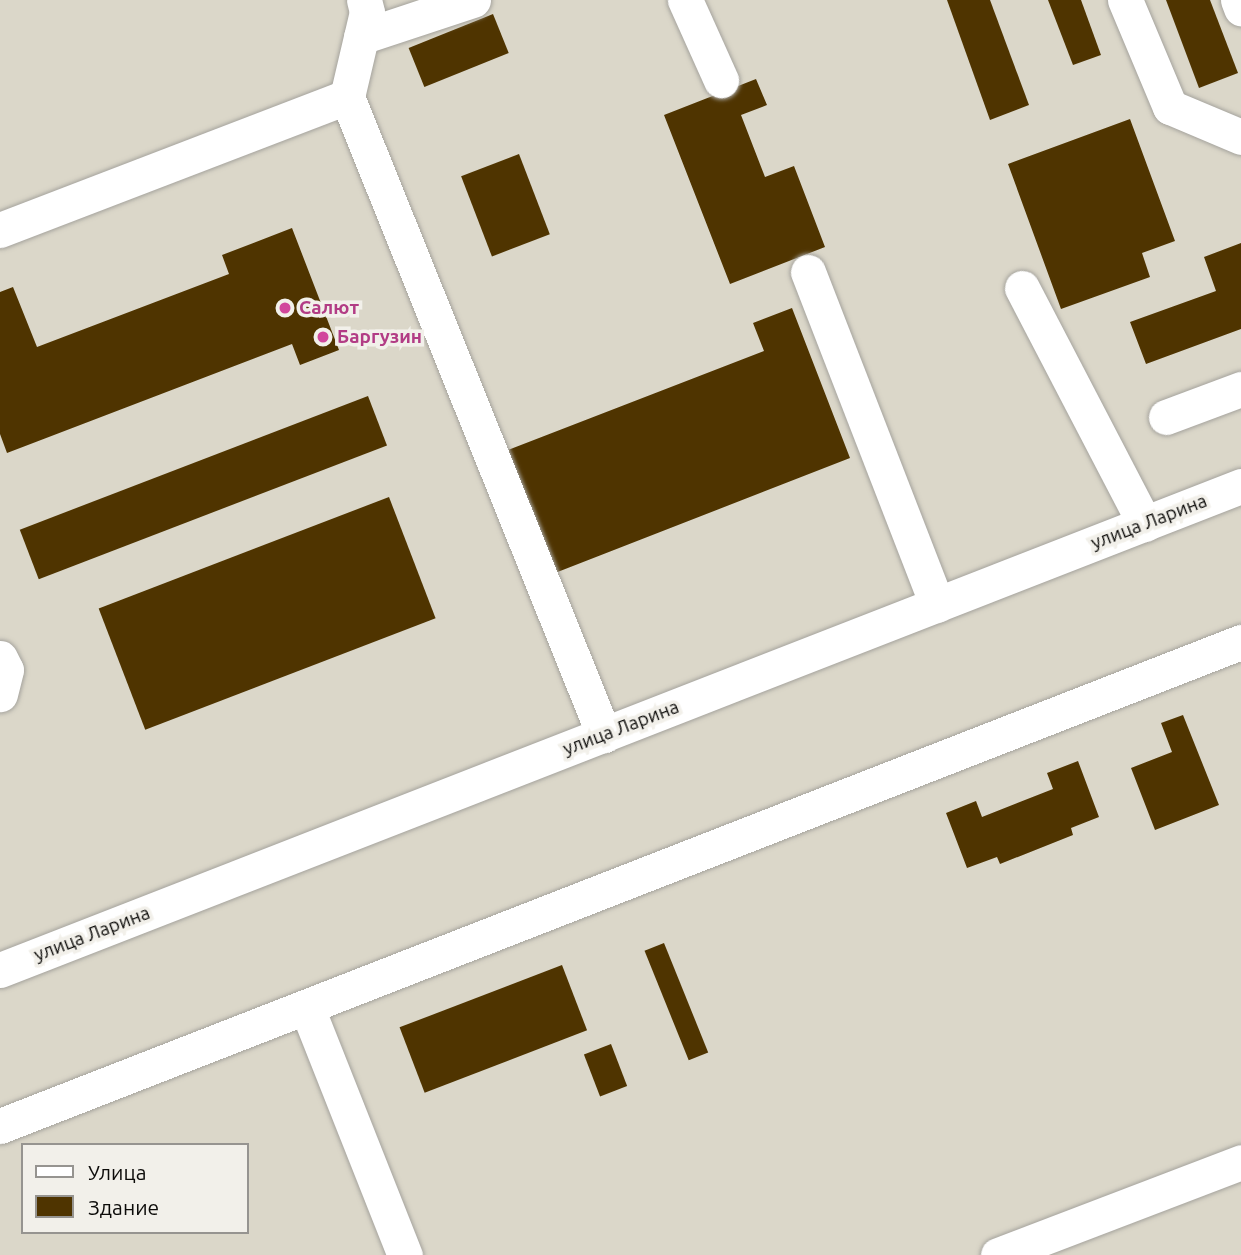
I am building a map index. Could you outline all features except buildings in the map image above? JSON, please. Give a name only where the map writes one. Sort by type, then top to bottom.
[{"type":"street","points":[[364,0],[367,12],[347,97],[604,734]]},
{"type":"street","points":[[361,37],[473,0]]},
{"type":"street","points":[[685,0],[721,80]]},
{"type":"street","points":[[1125,0],[1170,107],[1241,137]]},
{"type":"street","points":[[1238,0],[1241,8]]},
{"type":"street","points":[[2,224],[347,97]]},
{"type":"street","points":[[808,272],[937,605]]},
{"type":"street","points":[[1022,288],[1144,524]]},
{"type":"street","points":[[1166,417],[1241,389]]},
{"type":"street","name":"улица Ларина","points":[[3,964],[1241,486]]},
{"type":"street","points":[[0,1126],[1241,642]]},
{"type":"street","points":[[0,658],[6,670],[0,694]]},
{"type":"street","points":[[307,1007],[405,1255]]},
{"type":"street","points":[[998,1255],[1241,1162]]},
{"type":"shaded area","points":[[0,0],[1241,0],[1241,1255],[0,1255]]},
{"type":"place","name":"Салют","points":[[285,308]]},
{"type":"place","name":"Баргузин","points":[[323,337]]}]
